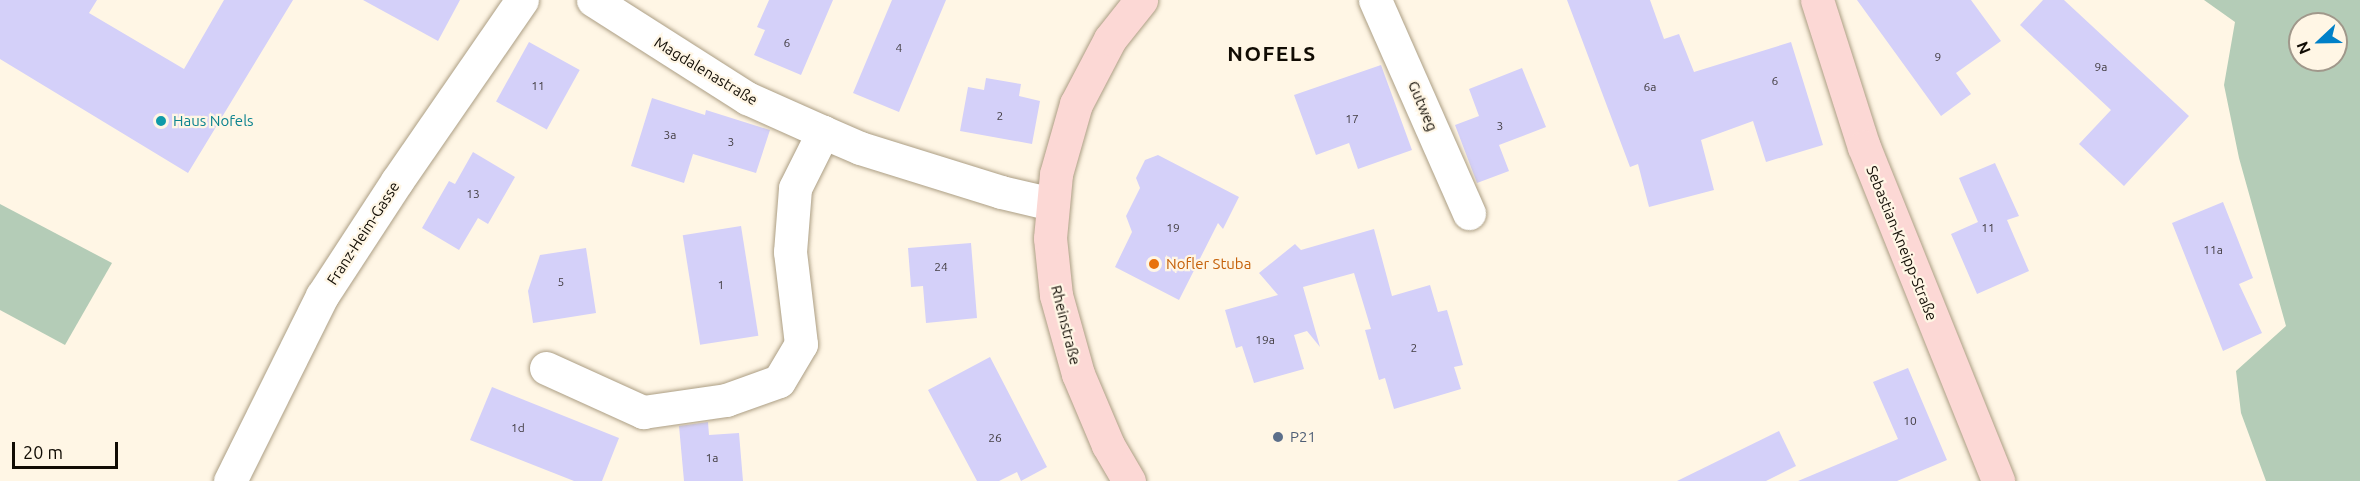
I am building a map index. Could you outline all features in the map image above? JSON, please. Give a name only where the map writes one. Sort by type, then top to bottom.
[{"type":"main road","name":"Rheinstraße","points":[[1129,481],[1108,445],[1078,374],[1056,296],[1050,238],[1056,174],[1076,104],[1110,39],[1141,0]]},
{"type":"main road","name":"Sebastian-Kneipp-Straße","points":[[1817,0],[1864,147],[1998,481]]},
{"type":"street","name":"Franz-Heim-Gasse","points":[[230,481],[322,296],[397,181],[522,0]]},
{"type":"street","name":"Magdalenastraße","points":[[594,0],[747,98],[823,132],[860,148],[990,189],[1052,204]]},
{"type":"street","name":"Gutweg","points":[[1376,0],[1468,213]]},
{"type":"street","points":[[546,368],[643,412],[726,400],[779,381],[801,344],[790,252],[795,188],[823,132]]},
{"type":"green space","points":[[2204,0],[2360,0],[2360,481],[2266,481],[2241,413],[2236,371],[2286,326],[2239,158],[2224,85],[2235,22]]},
{"type":"green space","points":[[0,204],[112,263],[65,345],[0,310]]},
{"type":"building","name":"Haus Nofels","points":[[0,0],[97,0],[89,13],[184,69],[224,0],[293,0],[188,173],[0,59]]},
{"type":"building","points":[[363,0],[460,0],[438,41]]},
{"type":"building","points":[[769,0],[833,0],[801,75],[754,55],[765,30],[757,27]]},
{"type":"building","points":[[892,0],[946,0],[899,112],[853,93]]},
{"type":"building","points":[[1567,0],[1650,0],[1664,39],[1679,34],[1694,72],[1791,42],[1823,145],[1766,162],[1753,121],[1701,140],[1714,190],[1649,207],[1638,164],[1630,167]]},
{"type":"building","points":[[1857,0],[1971,0],[2001,41],[1956,73],[1971,94],[1941,116]]},
{"type":"building","points":[[2043,0],[2064,0],[2189,116],[2124,186],[2079,144],[2111,110],[2020,25]]},
{"type":"building","points":[[529,42],[580,70],[547,130],[496,101]]},
{"type":"building","points":[[1381,65],[1412,150],[1358,169],[1349,143],[1316,155],[1294,95]]},
{"type":"building","points":[[1522,68],[1546,127],[1499,145],[1509,171],[1477,183],[1455,125],[1479,116],[1469,89]]},
{"type":"building","points":[[986,78],[1021,84],[1019,96],[1040,101],[1032,144],[960,131],[968,87],[984,90]]},
{"type":"building","points":[[652,98],[705,115],[706,110],[770,130],[756,173],[693,154],[684,183],[631,166]]},
{"type":"building","points":[[473,152],[515,177],[488,224],[478,218],[459,250],[422,228],[449,181],[455,184]]},
{"type":"building","points":[[1158,155],[1239,197],[1223,229],[1218,223],[1179,300],[1115,267],[1132,232],[1126,216],[1140,188],[1136,178],[1145,160]]},
{"type":"building","points":[[1995,163],[2019,216],[2007,220],[2029,271],[1977,294],[1951,234],[1978,222],[1959,178]]},
{"type":"building","points":[[2223,202],[2253,278],[2239,284],[2262,333],[2223,351],[2172,223]]},
{"type":"building","points":[[741,226],[758,336],[700,345],[683,235]]},
{"type":"building","points":[[1374,229],[1392,296],[1430,285],[1438,312],[1447,310],[1463,365],[1454,367],[1461,389],[1394,409],[1385,378],[1379,380],[1365,330],[1371,329],[1354,273],[1303,287],[1320,347],[1307,331],[1294,335],[1304,369],[1254,383],[1242,346],[1236,348],[1225,310],[1278,295],[1259,273],[1295,244],[1301,250]]},
{"type":"building","points":[[971,243],[977,318],[926,323],[923,286],[911,287],[908,248]]},
{"type":"building","points":[[586,248],[596,313],[533,323],[528,291],[540,255]]},
{"type":"building","points":[[990,357],[1047,467],[1021,481],[1017,472],[999,481],[977,481],[928,390]]},
{"type":"building","points":[[1908,368],[1947,460],[1897,481],[1798,481],[1898,439],[1873,382]]},
{"type":"building","points":[[492,387],[619,438],[602,481],[574,481],[470,440]]},
{"type":"building","points":[[708,422],[709,435],[739,433],[743,481],[684,481],[679,426]]},
{"type":"building","points":[[1779,431],[1796,466],[1766,481],[1677,481]]},
{"type":"place","name":"Haus Nofels","points":[[161,121]]},
{"type":"place","name":"Nofler Stuba","points":[[1154,264]]},
{"type":"place","name":"P21","points":[[1278,437]]},
{"type":"district","name":"NOFELS","points":[[1272,53]]}]
